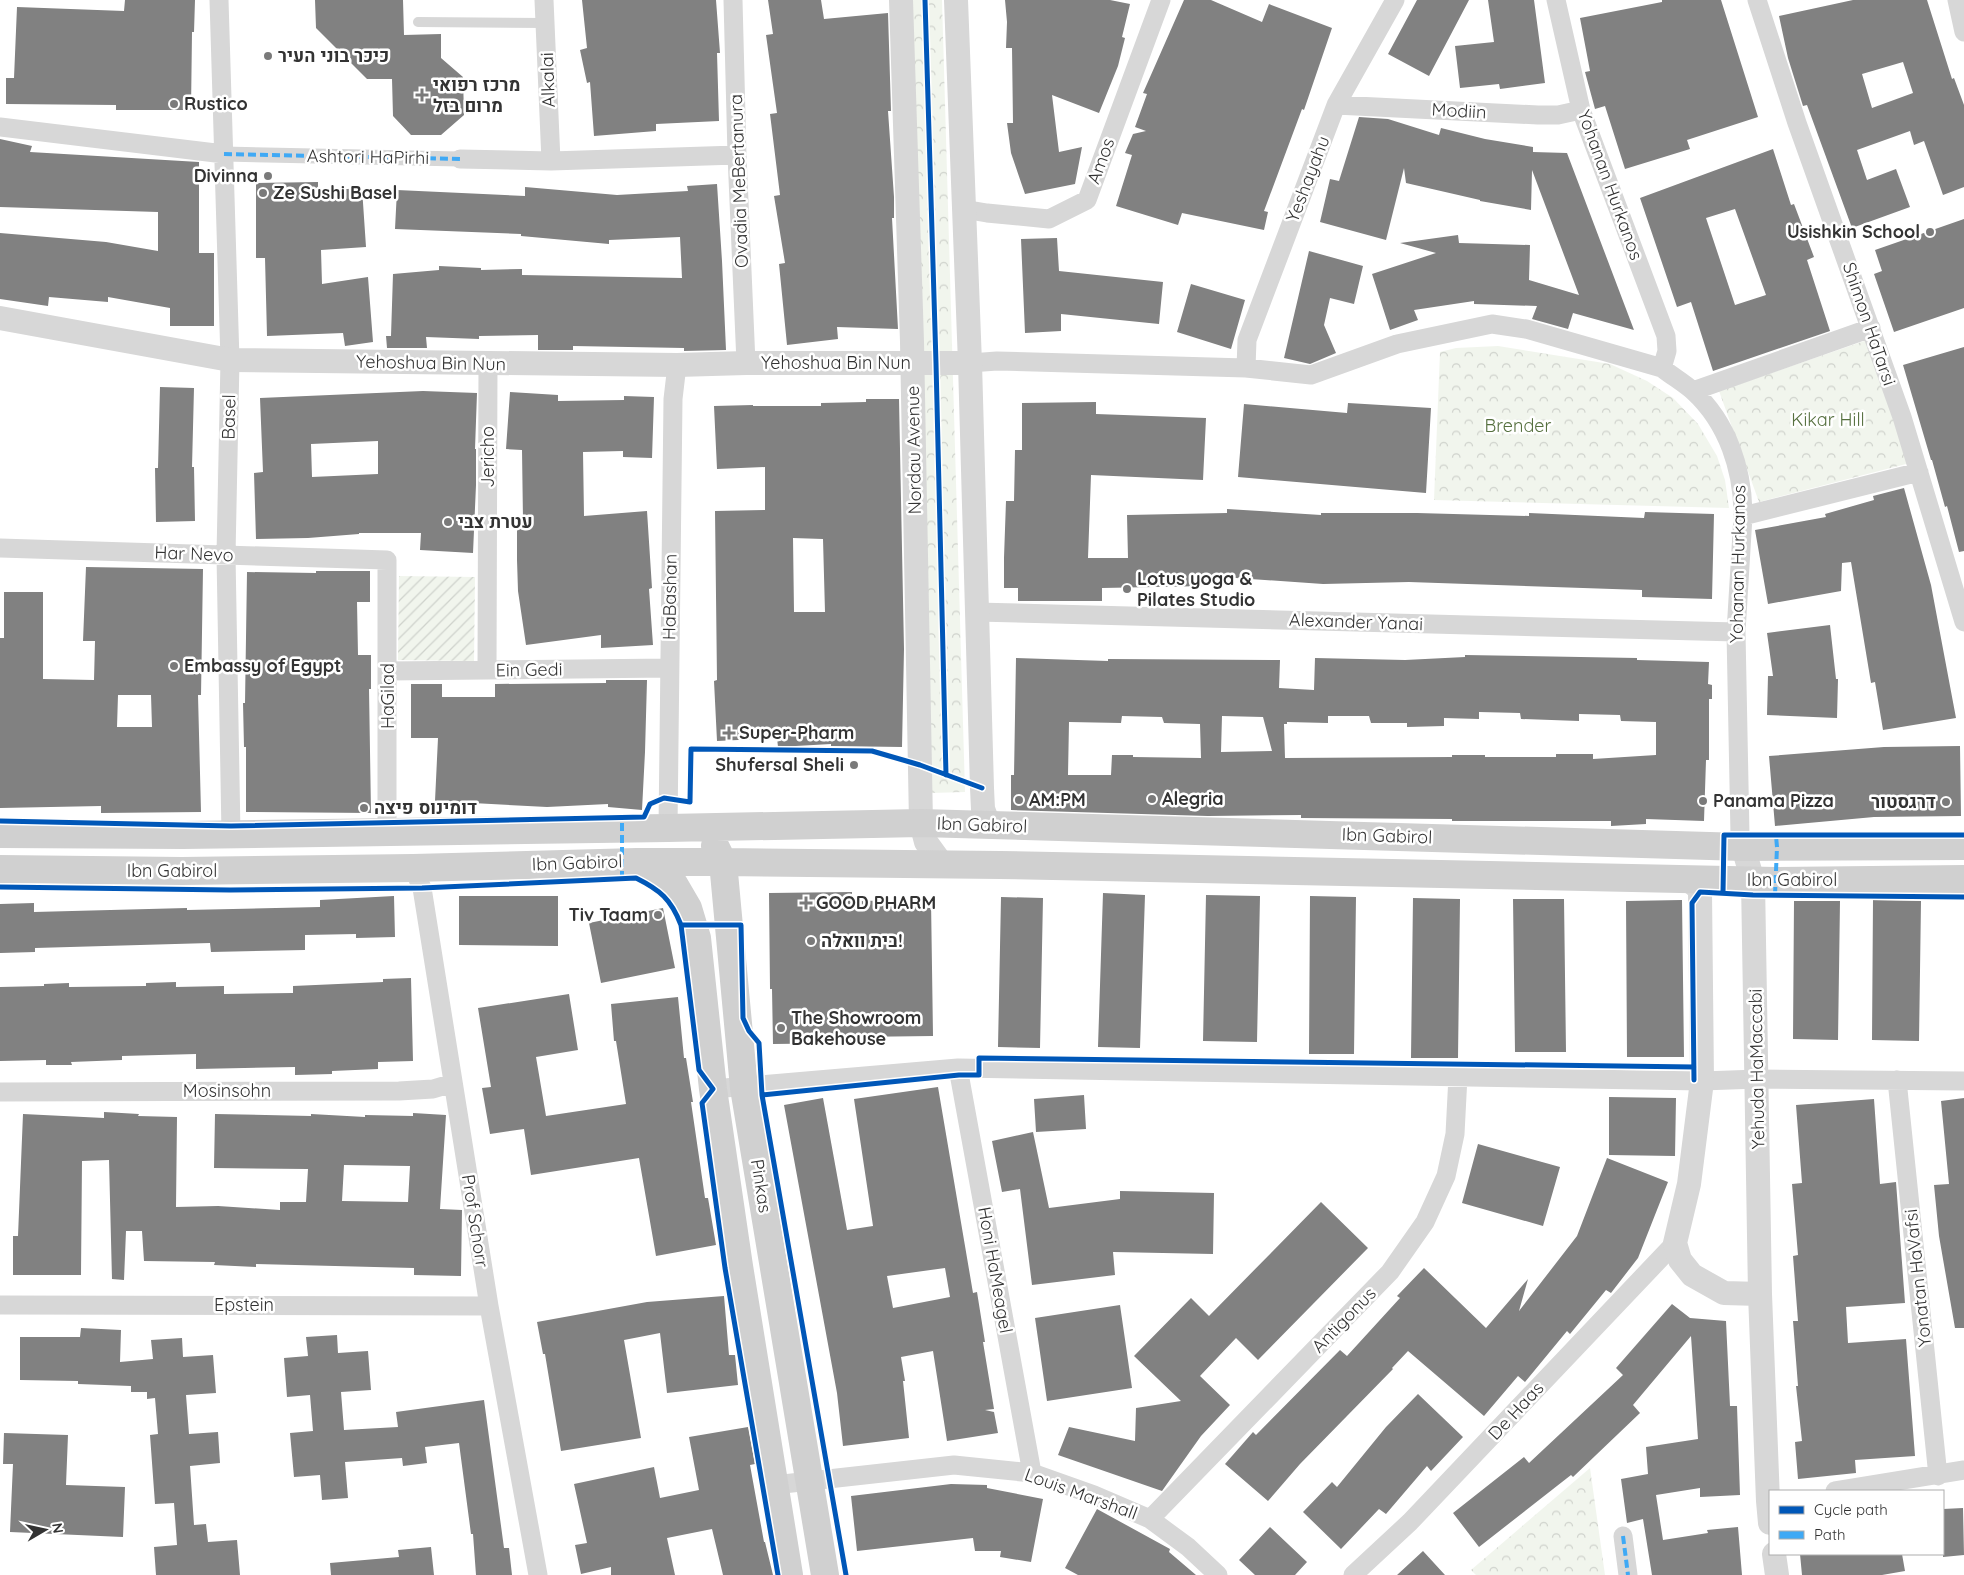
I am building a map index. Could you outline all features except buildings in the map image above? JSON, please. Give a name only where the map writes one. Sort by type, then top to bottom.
[{"type":"main road","name":"Ibn Gabirol","points":[[0,834],[231,834],[921,823],[1743,847],[1964,846]]},
{"type":"main road","name":"Pinkas","points":[[668,828],[706,839],[714,845],[723,862],[744,1088],[826,1575]]},
{"type":"main road","name":"Pinkas","points":[[637,862],[658,869],[666,875],[681,894],[692,919],[700,961],[713,1089],[739,1266],[789,1575]]},
{"type":"main road","name":"Ibn Gabirol","points":[[0,869],[182,871],[723,862],[942,864],[1753,881],[1964,879]]},
{"type":"street","name":"Basel","points":[[219,0],[230,360],[226,555],[231,834]]},
{"type":"street","name":"Alkalai","points":[[544,0],[551,160]]},
{"type":"street","name":"Ovadia MeBertanura","points":[[733,0],[737,155],[746,363]]},
{"type":"street","name":"Nordau Avenue","points":[[901,0],[913,363],[921,823],[926,842],[942,864]]},
{"type":"street","points":[[956,0],[970,363],[982,788],[983,809],[989,825]]},
{"type":"street","name":"Amos","points":[[963,209],[987,214],[1050,219],[1087,200],[1161,0]]},
{"type":"street","name":"Yeshayahu","points":[[1246,368],[1247,340],[1336,105],[1395,0]]},
{"type":"street","name":"Yohanan Hurkanos","points":[[1556,0],[1581,110],[1666,336],[1667,351],[1662,368],[1692,391],[1707,406],[1732,449],[1740,472],[1743,516],[1736,632],[1740,835],[1743,847]]},
{"type":"street","name":"Shimon HaTarsi","points":[[1757,0],[1797,123],[1871,328],[1919,472],[1964,622]]},
{"type":"street","points":[[1957,0],[1964,32]]},
{"type":"street","name":"Modiin","points":[[1336,105],[1538,115],[1581,110]]},
{"type":"street","name":"Ashtori HaPirhi","points":[[0,128],[224,154],[551,160],[737,155]]},
{"type":"street","name":"Yehoshua Bin Nun","points":[[0,318],[230,360],[676,365],[746,363],[970,363],[996,361],[1246,368],[1311,374],[1397,344],[1492,324],[1526,329],[1662,368]]},
{"type":"street","points":[[1692,391],[1871,328]]},
{"type":"street","name":"Jericho","points":[[487,670],[488,364]]},
{"type":"street","name":"HaBashan","points":[[668,828],[673,409],[676,365]]},
{"type":"street","points":[[1743,516],[1919,472]]},
{"type":"street","name":"Har Nevo","points":[[0,548],[387,560]]},
{"type":"street","name":"HaGilad","points":[[387,560],[387,831]]},
{"type":"street","name":"Alexander Yanai","points":[[976,612],[1736,632]]},
{"type":"street","name":"Ein Gedi","points":[[388,671],[669,668]]},
{"type":"street","name":"Yehuda HaMaccabi","points":[[1743,847],[1753,881],[1758,1079],[1760,1294],[1769,1508]]},
{"type":"street","name":"Prof Schorr","points":[[414,868],[422,888],[488,1306],[538,1575]]},
{"type":"street","points":[[1678,878],[1692,882],[1700,892],[1702,1081],[1689,1184],[1675,1243],[1680,1260],[1692,1275],[1724,1293],[1760,1294]]},
{"type":"street","points":[[713,1089],[744,1088],[958,1068],[1702,1081],[1758,1079],[1964,1081]]},
{"type":"street","name":"Honi HaMeagel","points":[[958,1068],[1032,1473]]},
{"type":"street","name":"Antigonus","points":[[1150,1519],[1390,1272],[1426,1222],[1446,1176],[1455,1134],[1458,1076]]},
{"type":"street","name":"Yonatan HaVafsi","points":[[1897,1080],[1938,1476]]},
{"type":"street","name":"Mosinsohn","points":[[0,1092],[399,1091],[433,1089],[453,1083]]},
{"type":"street","name":"De Haas","points":[[1353,1575],[1410,1522],[1675,1243]]},
{"type":"street","name":"Epstein","points":[[0,1305],[488,1306]]},
{"type":"street","name":"Louis Marshall","points":[[774,1485],[954,1465],[1032,1473],[1094,1495],[1150,1519],[1188,1548],[1218,1575]]},
{"type":"street","points":[[1842,1490],[1938,1476],[1964,1470]]},
{"type":"street","points":[[1623,1536],[1628,1575]]},
{"type":"street","points":[[1774,1555],[1777,1575]]},
{"type":"lane","points":[[418,22],[545,23]]},
{"type":"green space","points":[[910,0],[942,0],[965,792],[931,793]]},
{"type":"green space","name":"Kikar Hill","points":[[1867,340],[1910,463],[1759,502],[1719,391]]},
{"type":"green space","name":"Brender","points":[[1498,346],[1610,364],[1647,381],[1673,398],[1698,424],[1717,456],[1725,480],[1729,508],[1434,500],[1440,352],[1456,348]]},
{"type":"green space","points":[[399,576],[475,577],[474,661],[398,660]]},
{"type":"green space","points":[[1590,1468],[1605,1575],[1476,1575],[1471,1570]]},
{"type":"marked path","points":[[224,154],[460,159]]},
{"type":"marked path","points":[[622,817],[622,879]]},
{"type":"marked path","points":[[1775,895],[1776,836]]},
{"type":"marked path","points":[[1623,1536],[1628,1575]]},
{"type":"cycle path","points":[[925,0],[946,775]]},
{"type":"cycle path","points":[[0,821],[231,826],[644,817],[650,804],[664,798],[690,802],[691,749],[872,751],[920,765],[982,788]]},
{"type":"cycle path","points":[[1723,893],[1724,835],[1964,835]]},
{"type":"cycle path","points":[[0,887],[230,890],[422,888],[636,878],[664,896],[673,908],[681,925],[699,1070],[713,1089],[702,1103],[725,1268],[778,1575]]},
{"type":"cycle path","points":[[1694,1080],[1692,903],[1700,892],[1753,895],[1964,897]]},
{"type":"cycle path","points":[[681,925],[741,925],[743,1018],[749,1031],[759,1043],[762,1095],[846,1575]]},
{"type":"cycle path","points":[[762,1095],[959,1075],[979,1075],[979,1058],[1694,1067]]},
{"type":"place","name":"כיכר בוני העיר","points":[[268,56]]},
{"type":"place","name":"מרכז רפואי מרום בזל","points":[[422,95]]},
{"type":"place","name":"Rustico","points":[[174,104]]},
{"type":"place","name":"Divinna","points":[[268,176]]},
{"type":"place","name":"Ze Sushi Basel","points":[[263,193]]},
{"type":"place","name":"Usishkin School","points":[[1930,232]]},
{"type":"place","name":"עטרת צבי","points":[[448,522]]},
{"type":"place","name":"Lotus yoga & Pilates Studio","points":[[1127,589]]},
{"type":"place","name":"Embassy of Egypt","points":[[174,666]]},
{"type":"place","name":"Super-Pharm","points":[[729,733]]},
{"type":"place","name":"Shufersal Sheli","points":[[854,765]]},
{"type":"place","name":"Alegria","points":[[1152,799]]},
{"type":"place","name":"AM:PM","points":[[1019,800]]},
{"type":"place","name":"Panama Pizza","points":[[1703,801]]},
{"type":"place","name":"דרגסטור","points":[[1946,802]]},
{"type":"place","name":"דומינוס פיצה","points":[[364,808]]},
{"type":"place","name":"GOOD PHARM","points":[[806,903]]},
{"type":"place","name":"Tiv Taam","points":[[658,915]]},
{"type":"place","name":"בית וואלה!","points":[[811,941]]},
{"type":"place","name":"The Showroom Bakehouse","points":[[781,1028]]}]
